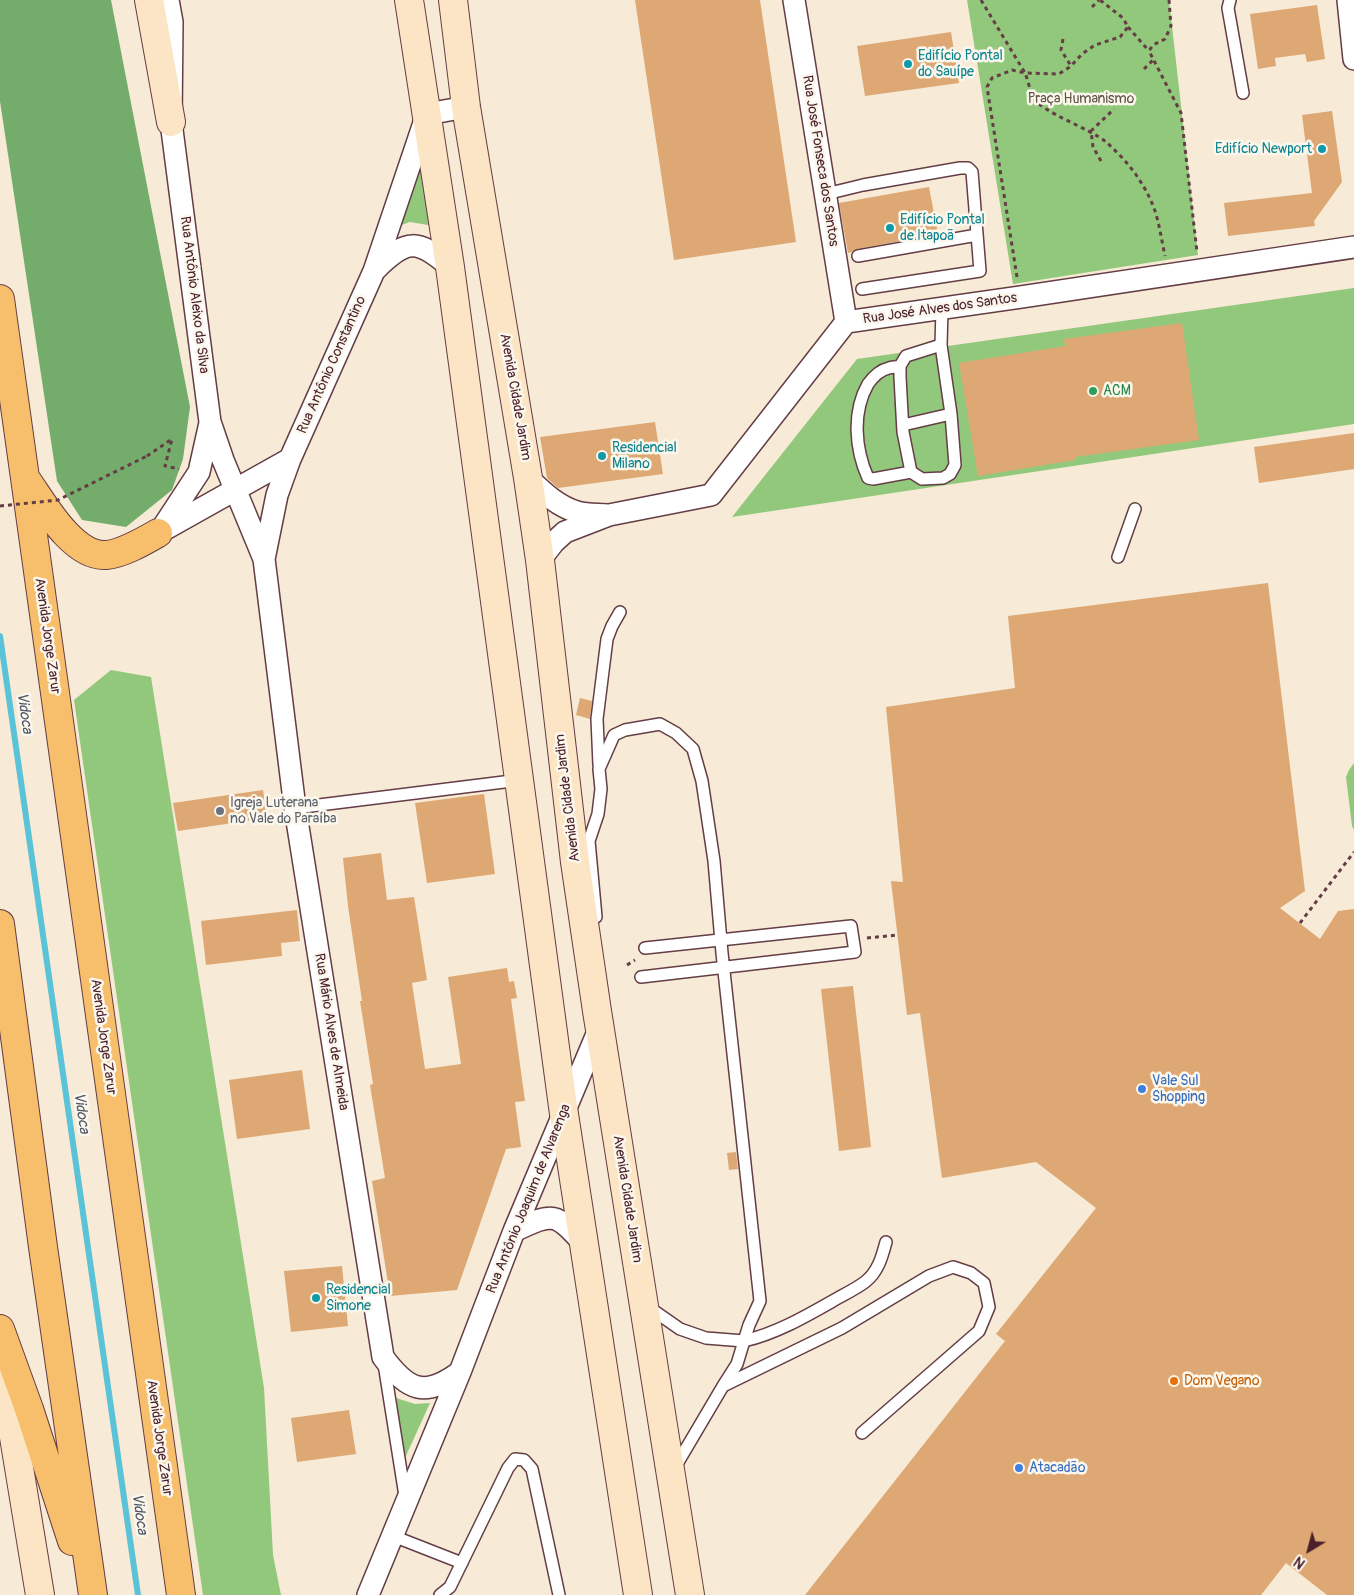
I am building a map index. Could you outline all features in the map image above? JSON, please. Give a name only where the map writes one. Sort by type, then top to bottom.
[{"type":"highway","name":"Avenida Jorge Zarur","points":[[0,299],[181,1591]]},
{"type":"highway","points":[[26,479],[61,529],[74,543],[87,551],[105,556],[133,548],[158,533]]},
{"type":"highway","points":[[0,924],[43,1247],[93,1595]]},
{"type":"highway","points":[[0,1033],[43,1247]]},
{"type":"highway","points":[[0,1329],[65,1516],[87,1595]]},
{"type":"main road","points":[[149,0],[171,122]]},
{"type":"main road","points":[[409,0],[450,267],[564,1114],[638,1595]]},
{"type":"main road","name":"Avenida Cidade Jardim","points":[[453,0],[466,107],[540,560],[575,862],[598,1019],[690,1595]]},
{"type":"main road","points":[[0,1352],[40,1595]]},
{"type":"street","points":[[168,0],[172,22]]},
{"type":"street","points":[[172,22],[182,0]]},
{"type":"street","name":"Rua José Fonseca dos Santos","points":[[794,0],[846,322]]},
{"type":"street","points":[[1348,0],[1354,59]]},
{"type":"street","name":"Rua Antônio Aleixo da Silva","points":[[172,22],[171,122],[210,422],[264,559]]},
{"type":"street","points":[[427,114],[466,107]]},
{"type":"street","name":"Rua Antônio Constantino","points":[[264,559],[277,495],[290,460],[374,271],[427,114]]},
{"type":"street","name":"Rua Antônio Constantino","points":[[374,271],[392,252],[406,246],[420,247],[434,253],[450,267]]},
{"type":"street","name":"Rua José Alves dos Santos","points":[[609,515],[711,495],[846,322],[1020,298],[1354,247]]},
{"type":"street","points":[[158,533],[199,472],[210,422]]},
{"type":"street","points":[[158,533],[290,460]]},
{"type":"street","points":[[528,478],[561,506],[578,512],[609,515]]},
{"type":"street","points":[[540,560],[554,542],[565,532],[609,515]]},
{"type":"street","name":"Rua Mário Alves de Almeida","points":[[264,559],[295,808],[384,1357]]},
{"type":"street","name":"Rua Antônio Joaquim de Alvarenga","points":[[368,1595],[460,1372],[514,1231],[564,1114],[598,1019]]},
{"type":"street","points":[[514,1231],[547,1217],[559,1220],[567,1225],[585,1246]]},
{"type":"street","points":[[384,1357],[396,1374],[413,1386],[427,1388],[445,1383],[460,1372]]},
{"type":"lane","points":[[1230,0],[1228,8],[1243,93]]},
{"type":"lane","points":[[826,194],[863,185],[960,168],[968,168],[972,172],[980,271],[862,289]]},
{"type":"lane","points":[[858,256],[977,235]]},
{"type":"lane","points":[[900,366],[880,371],[872,379],[857,412],[859,446],[868,478],[873,479],[910,472],[922,479],[943,478],[954,470],[955,465],[951,414],[941,346],[942,308]]},
{"type":"lane","points":[[910,472],[903,425],[900,366],[906,356],[941,346]]},
{"type":"lane","points":[[903,425],[951,414]]},
{"type":"lane","points":[[1118,557],[1135,509]]},
{"type":"lane","points":[[597,927],[589,841],[598,814],[601,790],[597,719],[606,639],[620,612]]},
{"type":"lane","points":[[599,769],[614,735],[625,730],[660,724],[676,733],[693,749],[702,781],[714,861],[720,940],[760,1301],[749,1325],[738,1364],[723,1386],[672,1474]]},
{"type":"lane","points":[[295,808],[520,780]]},
{"type":"lane","points":[[641,977],[855,952],[851,926],[645,948]]},
{"type":"lane","points":[[598,1019],[599,946]]},
{"type":"lane","points":[[644,1303],[680,1329],[706,1338],[744,1341],[756,1338],[802,1319],[865,1282],[882,1259],[886,1242]]},
{"type":"lane","points":[[723,1386],[842,1328],[929,1276],[953,1267],[971,1273],[984,1283],[989,1307],[979,1331],[862,1433]]},
{"type":"lane","name":"Rua Mário Alves de Almeida","points":[[384,1357],[406,1504]]},
{"type":"lane","points":[[440,1595],[450,1587],[508,1468],[516,1459],[524,1460],[532,1469],[559,1595]]},
{"type":"lane","points":[[393,1536],[462,1562]]},
{"type":"path","points":[[981,0],[1025,73],[1034,99],[1044,108],[1091,132],[1106,142],[1128,163],[1144,186],[1156,213],[1170,274]]},
{"type":"path","points":[[1092,7],[1099,0],[1123,18],[1149,52],[1181,113],[1194,229],[1201,270]]},
{"type":"path","points":[[1149,52],[1153,45],[1165,39],[1171,26],[1168,0]]},
{"type":"path","points":[[1020,298],[987,86],[992,78],[1012,70],[1025,73],[1059,74],[1095,45],[1120,37],[1128,27]]},
{"type":"path","points":[[1063,39],[1061,50],[1071,66]]},
{"type":"path","points":[[1144,69],[1153,60]]},
{"type":"path","points":[[1091,132],[1114,109]]},
{"type":"path","points":[[1091,132],[1093,147],[1101,161]]},
{"type":"path","points":[[0,506],[58,500],[146,456],[172,440],[165,466],[182,470]]},
{"type":"path","points":[[1300,923],[1354,852]]},
{"type":"path","points":[[854,940],[898,935]]},
{"type":"green space","points":[[0,0],[111,0],[190,407],[183,459],[172,490],[126,527],[82,520],[57,481],[0,101]]},
{"type":"green space","name":"Praça Humanismo","points":[[967,0],[1169,0],[1198,255],[1013,284]]},
{"type":"green space","points":[[426,152],[434,226],[410,222],[399,226]]},
{"type":"green space","name":"ACM","points":[[1354,288],[1354,424],[732,517],[857,359]]},
{"type":"green space","points":[[111,670],[151,677],[264,1388],[273,1555],[281,1595],[203,1595],[74,700]]},
{"type":"green space","points":[[1354,763],[1354,830],[1346,777]]},
{"type":"green space","points":[[396,1398],[415,1404],[430,1403],[405,1458]]},
{"type":"building","points":[[635,0],[760,0],[796,242],[674,260]]},
{"type":"building","points":[[1317,5],[1325,59],[1307,62],[1305,54],[1275,58],[1276,66],[1258,69],[1250,14]]},
{"type":"building","name":"Edifício Pontal do Sauípe","points":[[951,32],[959,83],[865,96],[857,46]]},
{"type":"building","name":"Edifício Newport","points":[[1332,111],[1342,182],[1314,221],[1315,226],[1228,236],[1224,203],[1312,193],[1302,115]]},
{"type":"building","name":"Edifício Pontal de Itapoã","points":[[929,187],[938,234],[857,249],[848,253],[839,203]]},
{"type":"building","points":[[1182,323],[1199,440],[1075,457],[1075,460],[978,476],[959,363],[1065,346],[1064,339]]},
{"type":"building","name":"Residencial Milano","points":[[655,422],[663,474],[558,488],[547,478],[540,437]]},
{"type":"building","points":[[1354,433],[1354,469],[1259,483],[1254,447]]},
{"type":"building","name":"Vale Sul Shopping","points":[[1268,583],[1305,891],[1280,908],[1320,939],[1338,911],[1354,909],[1354,1595],[1327,1595],[1286,1563],[1261,1595],[805,1595],[1005,1341],[996,1334],[1096,1208],[1036,1162],[942,1178],[920,1013],[907,1015],[891,881],[903,882],[886,707],[1015,688],[1008,616]]},
{"type":"building","points":[[580,698],[592,701],[590,719],[576,715]]},
{"type":"building","name":"Igreja Luterana no Vale do Paraíba","points":[[263,790],[267,818],[178,831],[173,803]]},
{"type":"building","points":[[484,794],[495,874],[427,883],[415,803]]},
{"type":"building","points":[[381,853],[387,900],[414,897],[427,980],[412,983],[425,1069],[461,1064],[448,977],[507,968],[509,982],[514,981],[517,998],[511,999],[525,1101],[515,1102],[521,1147],[506,1149],[457,1290],[390,1296],[372,1181],[385,1178],[370,1085],[373,1084],[360,1001],[362,1001],[343,858]]},
{"type":"building","points":[[297,910],[300,941],[281,943],[282,956],[206,965],[201,921]]},
{"type":"building","points":[[853,986],[871,1147],[839,1151],[821,989]]},
{"type":"building","points":[[302,1070],[310,1129],[237,1139],[229,1080]]},
{"type":"building","points":[[736,1152],[738,1169],[729,1170],[727,1153]]},
{"type":"building","name":"Residencial Simone","points":[[342,1266],[348,1326],[291,1332],[284,1271]]},
{"type":"building","points":[[349,1410],[356,1454],[297,1462],[291,1418]]},
{"type":"waterway","name":"Vidoca","points":[[0,636],[138,1595]]},
{"type":"place","name":"Edifício Pontal do Sauípe","points":[[908,64]]},
{"type":"place","name":"Edifício Newport","points":[[1322,149]]},
{"type":"place","name":"Edifício Pontal de Itapoã","points":[[890,228]]},
{"type":"place","name":"ACM","points":[[1093,391]]},
{"type":"place","name":"Residencial Milano","points":[[602,456]]},
{"type":"place","name":"Igreja Luterana no Vale do Paraíba","points":[[220,811]]},
{"type":"place","name":"Vale Sul Shopping","points":[[1142,1089]]},
{"type":"place","name":"Residencial Simone","points":[[316,1298]]},
{"type":"place","name":"Dom Vegano","points":[[1174,1381]]},
{"type":"place","name":"Atacadão","points":[[1019,1468]]}]
